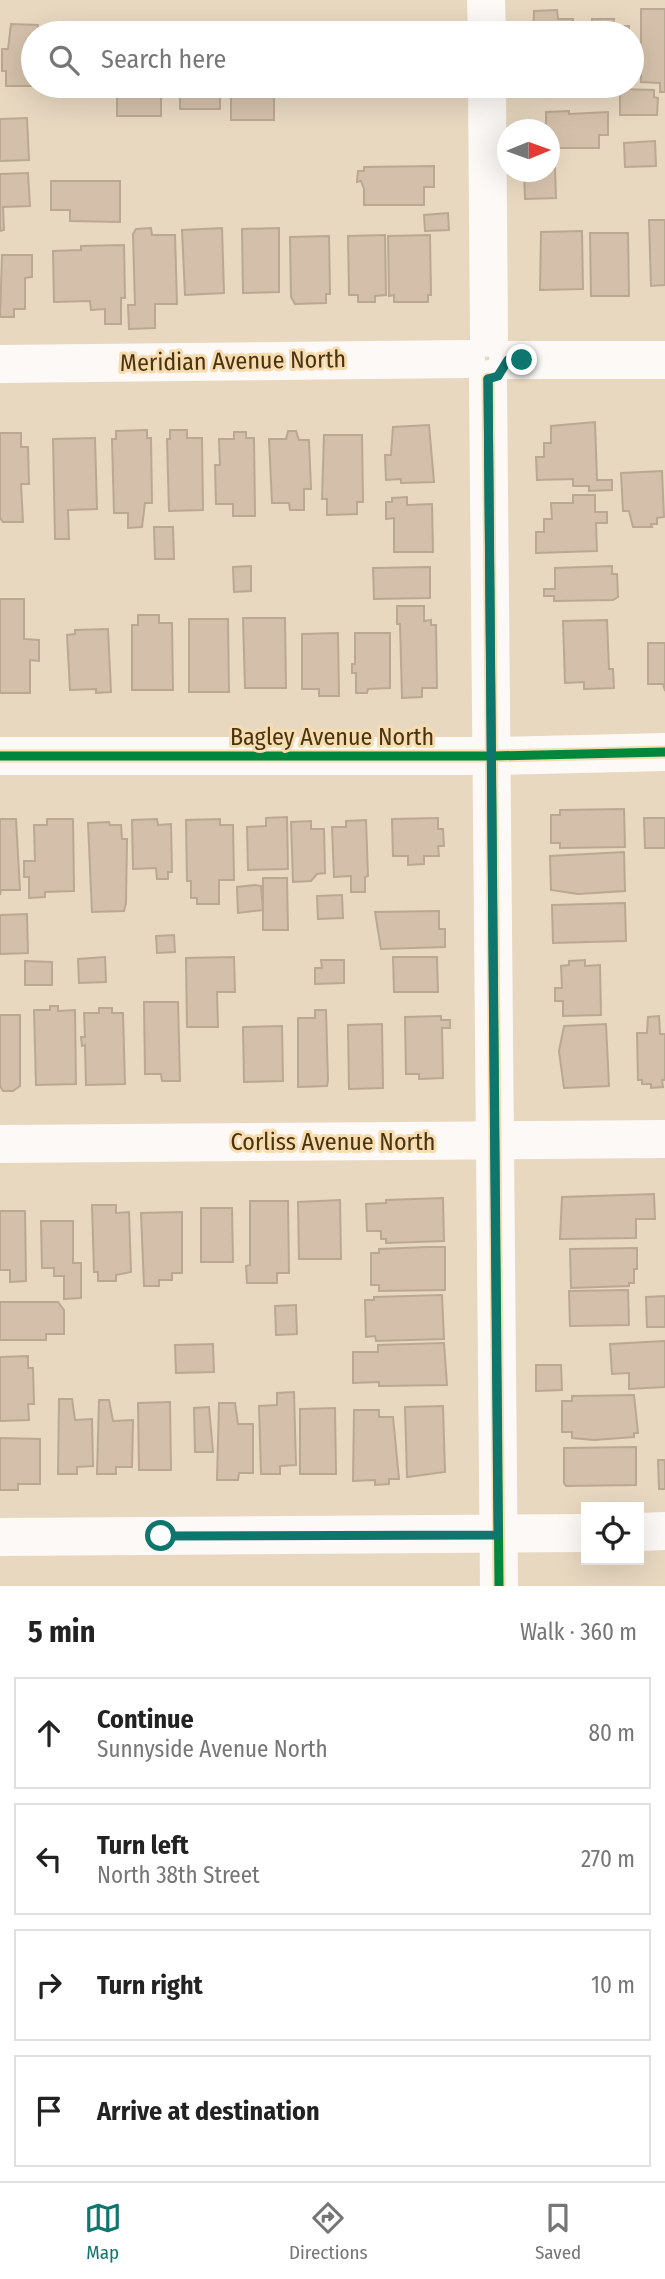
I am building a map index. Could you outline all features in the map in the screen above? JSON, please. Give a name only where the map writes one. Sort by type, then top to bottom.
[{"type":"street","points":[[486,0],[487,21]]},
{"type":"street","points":[[487,98],[499,1586]]},
{"type":"street","name":"Meridian Avenue North","points":[[0,364],[665,360]]},
{"type":"street","name":"Bagley Avenue North","points":[[0,756],[492,756],[665,752]]},
{"type":"street","name":"Corliss Avenue North","points":[[0,1144],[665,1139]]},
{"type":"street","points":[[644,1532],[665,1531]]},
{"type":"street","points":[[0,1537],[581,1533]]},
{"type":"building","points":[[641,9],[665,9],[665,92],[660,92],[660,83],[644,82],[644,21],[641,21]]},
{"type":"building","points":[[557,10],[558,19],[573,21],[534,21],[534,11]]},
{"type":"building","points":[[592,19],[614,19],[614,21]]},
{"type":"building","points":[[11,24],[21,24],[21,86],[6,86],[6,71],[2,71],[2,49],[8,49]]},
{"type":"building","points":[[644,90],[654,90],[654,97],[658,98],[657,115],[620,115],[620,98],[644,98]]},
{"type":"building","points":[[117,98],[161,98],[161,116],[117,116]]},
{"type":"building","points":[[180,98],[220,98],[220,109],[180,109]]},
{"type":"building","points":[[231,98],[274,98],[274,120],[231,120]]},
{"type":"building","points":[[546,112],[608,112],[608,135],[599,135],[599,148],[560,148],[560,119],[546,119]]},
{"type":"building","points":[[27,118],[29,160],[0,161],[0,119]]},
{"type":"building","points":[[655,141],[656,166],[625,167],[624,143]]},
{"type":"building","points":[[434,166],[434,187],[424,187],[424,205],[364,205],[364,189],[361,181],[357,182],[358,171],[364,171],[364,167]]},
{"type":"building","points":[[28,173],[30,206],[3,207],[4,230],[0,231],[0,174]]},
{"type":"building","points":[[51,181],[120,181],[120,222],[70,221],[70,210],[51,210]]},
{"type":"building","points":[[524,182],[555,182],[556,198],[525,199]]},
{"type":"building","points":[[448,213],[449,230],[425,231],[424,215]]},
{"type":"building","points":[[649,220],[665,220],[665,285],[651,286]]},
{"type":"building","points":[[151,228],[152,235],[175,235],[177,304],[155,304],[155,328],[129,329],[128,305],[135,305],[133,234],[136,229]]},
{"type":"building","points":[[222,228],[224,293],[185,295],[182,230]]},
{"type":"building","points":[[279,228],[279,292],[243,293],[242,229]]},
{"type":"building","points":[[582,231],[583,289],[540,290],[541,232]]},
{"type":"building","points":[[590,233],[628,233],[629,296],[591,296]]},
{"type":"building","points":[[385,235],[386,295],[375,296],[375,302],[358,302],[358,295],[349,295],[348,236]]},
{"type":"building","points":[[430,235],[431,295],[428,295],[428,302],[394,302],[394,295],[389,296],[388,236]]},
{"type":"building","points":[[329,236],[330,294],[326,294],[326,303],[295,304],[291,297],[290,237]]},
{"type":"building","points":[[124,245],[125,298],[121,298],[121,324],[105,324],[105,309],[91,310],[90,301],[54,302],[53,251],[81,250],[81,246]]},
{"type":"building","points":[[2,255],[32,255],[32,277],[25,278],[25,309],[14,309],[14,317],[0,317]]},
{"type":"building","points":[[595,422],[597,480],[612,480],[612,490],[589,491],[589,486],[573,486],[573,479],[537,480],[536,457],[544,457],[544,443],[551,443],[551,426]]},
{"type":"building","points":[[429,425],[434,482],[401,483],[401,479],[386,480],[385,455],[391,455],[393,427]]},
{"type":"building","points":[[147,430],[147,438],[151,438],[152,503],[145,503],[142,527],[128,528],[128,513],[114,513],[112,439],[116,439],[116,431]]},
{"type":"building","points":[[170,430],[187,430],[187,438],[202,438],[203,510],[169,511],[167,439],[170,439]]},
{"type":"building","points":[[288,431],[296,431],[299,440],[309,440],[311,489],[304,489],[304,510],[290,510],[289,503],[272,503],[269,439],[286,439]]},
{"type":"building","points":[[234,432],[246,432],[246,438],[254,438],[255,516],[233,516],[233,504],[216,504],[215,465],[220,465],[219,439],[234,439]]},
{"type":"building","points":[[0,433],[21,433],[21,447],[28,447],[29,484],[21,484],[23,522],[3,522],[0,518]]},
{"type":"building","points":[[324,435],[362,435],[363,502],[357,502],[357,514],[327,515],[327,499],[322,499]]},
{"type":"building","points":[[95,438],[97,509],[68,510],[69,539],[55,539],[53,439]]},
{"type":"building","points":[[662,471],[664,517],[657,518],[657,524],[651,524],[652,527],[633,527],[629,511],[623,511],[621,473]]},
{"type":"building","points":[[573,495],[595,495],[595,512],[607,512],[607,523],[596,523],[597,551],[536,553],[536,532],[544,532],[544,519],[552,519],[551,503],[573,503]]},
{"type":"building","points":[[407,497],[407,505],[432,504],[433,552],[394,552],[394,518],[386,519],[386,502],[392,502],[392,498]]},
{"type":"building","points":[[154,527],[173,527],[174,559],[155,559]]},
{"type":"building","points":[[251,566],[251,591],[234,592],[233,567]]},
{"type":"building","points":[[612,566],[612,574],[617,574],[618,597],[613,600],[554,601],[554,596],[544,596],[544,589],[555,589],[555,568]]},
{"type":"building","points":[[430,567],[430,598],[374,599],[373,568]]},
{"type":"building","points":[[0,599],[24,599],[24,639],[39,640],[39,661],[30,660],[30,693],[0,693]]},
{"type":"building","points":[[397,606],[424,606],[424,621],[431,620],[431,625],[436,625],[437,688],[422,688],[422,697],[402,698]]},
{"type":"building","points":[[138,615],[159,615],[159,623],[172,623],[173,690],[132,690],[132,625],[138,625]]},
{"type":"building","points":[[243,618],[285,618],[286,688],[245,688]]},
{"type":"building","points":[[189,619],[228,619],[229,692],[189,692]]},
{"type":"building","points":[[607,620],[609,669],[613,669],[614,688],[584,689],[584,682],[565,683],[563,621]]},
{"type":"building","points":[[108,629],[111,692],[96,693],[96,689],[70,690],[67,635],[75,634],[75,630]]},
{"type":"building","points":[[338,633],[339,696],[319,696],[319,689],[302,689],[302,634]]},
{"type":"building","points":[[355,633],[390,633],[390,688],[368,689],[367,693],[356,693],[356,673],[352,673],[352,664],[355,664]]},
{"type":"building","points":[[648,643],[665,643],[665,691],[663,684],[648,684]]},
{"type":"building","points":[[624,809],[625,847],[560,848],[560,843],[551,843],[551,815],[560,815],[560,810]]},
{"type":"building","points":[[287,817],[288,869],[248,870],[247,827],[266,826],[266,818]]},
{"type":"building","points":[[438,818],[438,829],[443,829],[444,846],[438,846],[439,856],[424,856],[424,864],[408,865],[408,856],[393,856],[392,819]]},
{"type":"building","points":[[644,818],[665,818],[665,848],[645,848]]},
{"type":"building","points":[[0,819],[16,819],[20,890],[1,890],[0,895]]},
{"type":"building","points":[[47,819],[73,819],[74,891],[45,892],[45,897],[29,898],[29,877],[24,877],[24,861],[35,861],[34,825],[47,825]]},
{"type":"building","points":[[157,819],[158,825],[171,824],[172,872],[168,872],[168,879],[157,879],[156,868],[133,869],[132,820]]},
{"type":"building","points":[[220,819],[220,825],[233,825],[234,880],[219,880],[219,904],[197,904],[197,898],[191,898],[191,881],[187,881],[186,820]]},
{"type":"building","points":[[366,820],[368,876],[365,877],[365,892],[351,892],[351,876],[334,877],[332,827],[346,827],[346,821]]},
{"type":"building","points":[[311,821],[311,829],[324,829],[325,873],[317,874],[311,881],[293,882],[291,822]]},
{"type":"building","points":[[109,822],[110,825],[121,825],[122,839],[127,839],[126,903],[124,911],[92,912],[88,823]]},
{"type":"building","points":[[624,852],[625,891],[578,894],[551,890],[550,856]]},
{"type":"building","points":[[263,878],[287,878],[288,930],[263,930]]},
{"type":"building","points":[[261,886],[263,910],[238,913],[237,887]]},
{"type":"building","points":[[342,895],[343,918],[318,919],[317,896]]},
{"type":"building","points":[[625,903],[626,941],[553,943],[552,905]]},
{"type":"building","points":[[439,911],[439,929],[445,929],[445,947],[381,949],[375,912]]},
{"type":"building","points":[[27,914],[28,953],[0,954],[0,915]]},
{"type":"building","points":[[174,935],[175,952],[157,953],[156,936]]},
{"type":"building","points":[[105,957],[106,982],[79,983],[78,959]]},
{"type":"building","points":[[234,957],[235,992],[217,992],[218,1027],[187,1027],[186,958]]},
{"type":"building","points":[[393,957],[437,957],[438,992],[394,992]]},
{"type":"building","points":[[321,960],[344,960],[344,983],[315,984],[315,968],[322,968]]},
{"type":"building","points":[[585,960],[585,966],[600,965],[601,1015],[563,1016],[563,1001],[555,1001],[555,988],[562,988],[561,966],[569,965],[569,961]]},
{"type":"building","points":[[25,961],[52,962],[52,985],[25,985]]},
{"type":"building","points":[[144,1002],[178,1002],[180,1081],[162,1081],[161,1074],[145,1074]]},
{"type":"building","points":[[50,1006],[58,1006],[58,1011],[75,1010],[76,1084],[36,1085],[34,1010],[50,1010]]},
{"type":"building","points":[[99,1008],[112,1008],[112,1013],[123,1013],[125,1084],[86,1085],[85,1045],[82,1046],[81,1037],[85,1037],[84,1013],[99,1013]]},
{"type":"building","points":[[315,1010],[326,1010],[327,1086],[298,1087],[298,1018],[315,1018]]},
{"type":"building","points":[[0,1015],[20,1015],[20,1086],[13,1091],[3,1091],[0,1086]]},
{"type":"building","points":[[441,1016],[441,1020],[450,1020],[450,1028],[442,1028],[443,1078],[419,1079],[419,1074],[406,1074],[405,1017]]},
{"type":"building","points":[[659,1016],[660,1034],[665,1034],[665,1080],[662,1080],[663,1087],[651,1088],[651,1084],[642,1084],[642,1080],[638,1080],[637,1033],[647,1033],[648,1017]]},
{"type":"building","points":[[382,1024],[383,1088],[349,1089],[348,1025]]},
{"type":"building","points":[[606,1024],[609,1086],[564,1088],[559,1051],[564,1026]]},
{"type":"building","points":[[282,1026],[283,1081],[244,1082],[243,1027]]},
{"type":"building","points":[[654,1194],[655,1219],[636,1219],[636,1238],[560,1239],[562,1197]]},
{"type":"building","points":[[443,1198],[444,1241],[386,1243],[386,1239],[381,1239],[381,1231],[367,1231],[366,1204],[386,1203],[386,1200]]},
{"type":"building","points":[[340,1200],[341,1259],[299,1259],[298,1202]]},
{"type":"building","points":[[250,1201],[288,1201],[289,1273],[277,1273],[277,1283],[247,1283],[246,1266],[250,1265]]},
{"type":"building","points":[[92,1205],[116,1205],[116,1213],[129,1212],[131,1272],[116,1275],[116,1281],[98,1281],[98,1272],[94,1272]]},
{"type":"building","points":[[201,1208],[232,1208],[233,1262],[201,1262]]},
{"type":"building","points":[[0,1211],[25,1211],[26,1281],[10,1282],[10,1270],[0,1270]]},
{"type":"building","points":[[182,1212],[182,1273],[172,1273],[172,1280],[159,1280],[159,1286],[144,1286],[141,1213]]},
{"type":"building","points":[[41,1221],[73,1221],[73,1263],[81,1263],[81,1298],[64,1299],[64,1276],[54,1276],[54,1268],[42,1268]]},
{"type":"building","points":[[445,1247],[445,1290],[379,1291],[379,1285],[371,1285],[371,1253],[379,1253],[379,1249]]},
{"type":"building","points":[[637,1248],[634,1283],[629,1283],[629,1286],[571,1288],[570,1249]]},
{"type":"building","points":[[628,1290],[629,1325],[570,1326],[569,1291]]},
{"type":"building","points":[[442,1295],[444,1339],[376,1341],[375,1336],[366,1337],[365,1300],[374,1300],[374,1297]]},
{"type":"building","points":[[665,1296],[665,1327],[647,1327],[646,1297]]},
{"type":"building","points":[[0,1302],[58,1302],[64,1310],[64,1334],[46,1334],[46,1340],[0,1340]]},
{"type":"building","points":[[296,1305],[297,1334],[276,1335],[275,1306]]},
{"type":"building","points":[[665,1341],[665,1387],[629,1389],[629,1373],[612,1374],[610,1344]]},
{"type":"building","points":[[444,1343],[447,1385],[379,1386],[379,1382],[353,1383],[353,1352],[378,1352],[378,1345]]},
{"type":"building","points":[[213,1344],[214,1372],[176,1373],[175,1345]]},
{"type":"building","points":[[28,1356],[28,1368],[33,1368],[34,1404],[28,1404],[29,1420],[0,1421],[0,1357]]},
{"type":"building","points":[[536,1365],[561,1365],[562,1390],[536,1391]]},
{"type":"building","points":[[294,1392],[296,1465],[280,1466],[280,1474],[261,1474],[259,1406],[277,1405],[277,1393]]},
{"type":"building","points":[[634,1395],[638,1433],[634,1433],[634,1437],[594,1440],[572,1438],[572,1432],[562,1432],[562,1401],[572,1401],[572,1396]]},
{"type":"building","points":[[59,1399],[72,1399],[75,1420],[92,1419],[93,1466],[77,1467],[77,1474],[58,1474]]},
{"type":"building","points":[[99,1400],[109,1400],[113,1421],[133,1420],[132,1467],[116,1467],[116,1474],[97,1474]]},
{"type":"building","points":[[170,1402],[171,1470],[139,1470],[138,1403]]},
{"type":"building","points":[[219,1403],[235,1403],[238,1424],[253,1424],[253,1473],[239,1473],[238,1480],[217,1480]]},
{"type":"building","points":[[443,1406],[445,1472],[407,1477],[405,1407]]},
{"type":"building","points":[[209,1407],[213,1452],[195,1452],[194,1408]]},
{"type":"building","points":[[335,1408],[336,1474],[300,1474],[300,1409]]},
{"type":"building","points":[[354,1410],[379,1410],[379,1417],[393,1417],[399,1479],[389,1479],[389,1484],[375,1485],[375,1480],[353,1481]]},
{"type":"building","points":[[0,1438],[40,1439],[40,1484],[18,1484],[18,1490],[0,1490]]},
{"type":"building","points":[[636,1447],[636,1485],[566,1486],[564,1483],[564,1448]]},
{"type":"building","points":[[658,1460],[665,1460],[665,1489],[659,1489]]},
{"type":"cycle path","points":[[488,379],[499,1586]]},
{"type":"cycle path","points":[[0,756],[493,756],[665,752]]},
{"type":"route","points":[[161,1536],[498,1535],[488,379],[503,372],[508,360],[522,360]]}]
